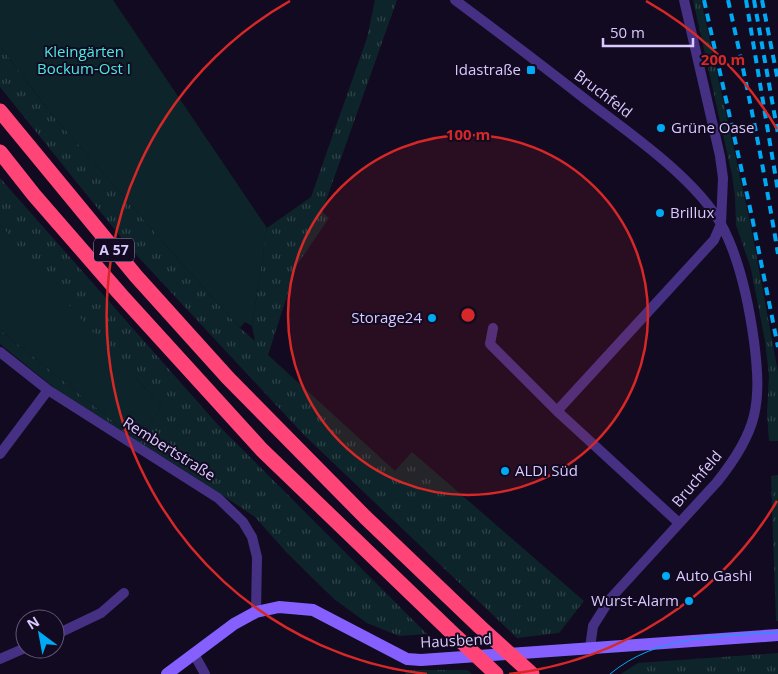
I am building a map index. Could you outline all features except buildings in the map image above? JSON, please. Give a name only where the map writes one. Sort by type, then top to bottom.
[{"type":"highway","name":"A 57","points":[[0,112],[136,276],[228,378],[365,516],[479,626],[532,674]]},
{"type":"highway","name":"A 57","points":[[0,152],[34,195],[115,288],[262,450],[496,674]]},
{"type":"main road","name":"Hausbend","points":[[167,674],[234,624],[256,612],[279,607],[313,610],[407,659],[456,658],[778,634]]},
{"type":"street","name":"Bruchfeld","points":[[455,0],[632,134],[667,163],[705,201],[721,224],[736,261],[749,316],[758,375],[758,399],[754,418],[739,450],[717,482],[610,599],[593,626],[590,648]]},
{"type":"street","points":[[557,411],[714,240],[721,224],[723,178],[720,156],[684,0]]},
{"type":"street","name":"Bruchfeld","points":[[493,328],[490,344],[557,411],[679,523]]},
{"type":"street","name":"Rembertstraße","points":[[0,352],[48,390],[218,498],[242,522],[252,537],[257,557],[256,612]]},
{"type":"street","points":[[0,454],[48,390]]},
{"type":"street","points":[[65,630],[101,613],[124,593]]},
{"type":"street","points":[[0,659],[15,652]]},
{"type":"street","points":[[194,654],[205,674]]},
{"type":"green space","name":"Kleingärten Bockum-Ost I","points":[[0,0],[113,0],[267,228],[252,326],[245,322],[240,328],[50,112],[0,46]]},
{"type":"green space","points":[[375,0],[397,0],[322,212],[329,218],[297,265],[268,355],[395,471],[412,452],[584,601],[559,633],[517,638],[304,435],[128,246],[0,87],[0,46],[50,112],[184,266],[240,328],[255,341],[252,326],[267,228],[311,197],[367,38]]},
{"type":"green space","points":[[693,0],[701,0],[751,227],[778,372],[778,441],[769,441],[767,414],[769,375],[765,341],[751,269],[736,225],[732,175]]},
{"type":"green space","points":[[0,178],[219,426],[427,634],[399,636],[367,623],[334,599],[288,554],[255,517],[139,442],[162,406],[40,274],[0,224]]},
{"type":"green space","points":[[0,224],[79,316],[162,406],[139,442],[0,330]]},
{"type":"green space","points":[[0,330],[137,441],[57,390],[0,344]]},
{"type":"green space","points":[[778,475],[778,621],[776,621],[771,476]]},
{"type":"green space","points":[[778,653],[778,674],[621,674],[638,663]]},
{"type":"green space","points":[[406,670],[467,670],[472,674],[405,674]]},
{"type":"tram line","points":[[610,674],[648,651],[669,644],[712,637],[778,632]]},
{"type":"railway","points":[[704,0],[752,217],[778,347]]},
{"type":"railway","points":[[728,0],[755,127],[778,254]]},
{"type":"railway","points":[[746,0],[778,191]]},
{"type":"railway","points":[[754,0],[778,134]]},
{"type":"railway","points":[[762,0],[778,81]]},
{"type":"place","name":"Idastraße","points":[[531,70]]},
{"type":"place","name":"Grüne Oase","points":[[661,128]]},
{"type":"place","name":"Brillux","points":[[660,213]]},
{"type":"place","name":"Storage24","points":[[432,318]]},
{"type":"place","name":"ALDI Süd","points":[[505,471]]},
{"type":"place","name":"Auto Gashi","points":[[666,576]]},
{"type":"place","name":"Wurst-Alarm","points":[[689,601]]}]
